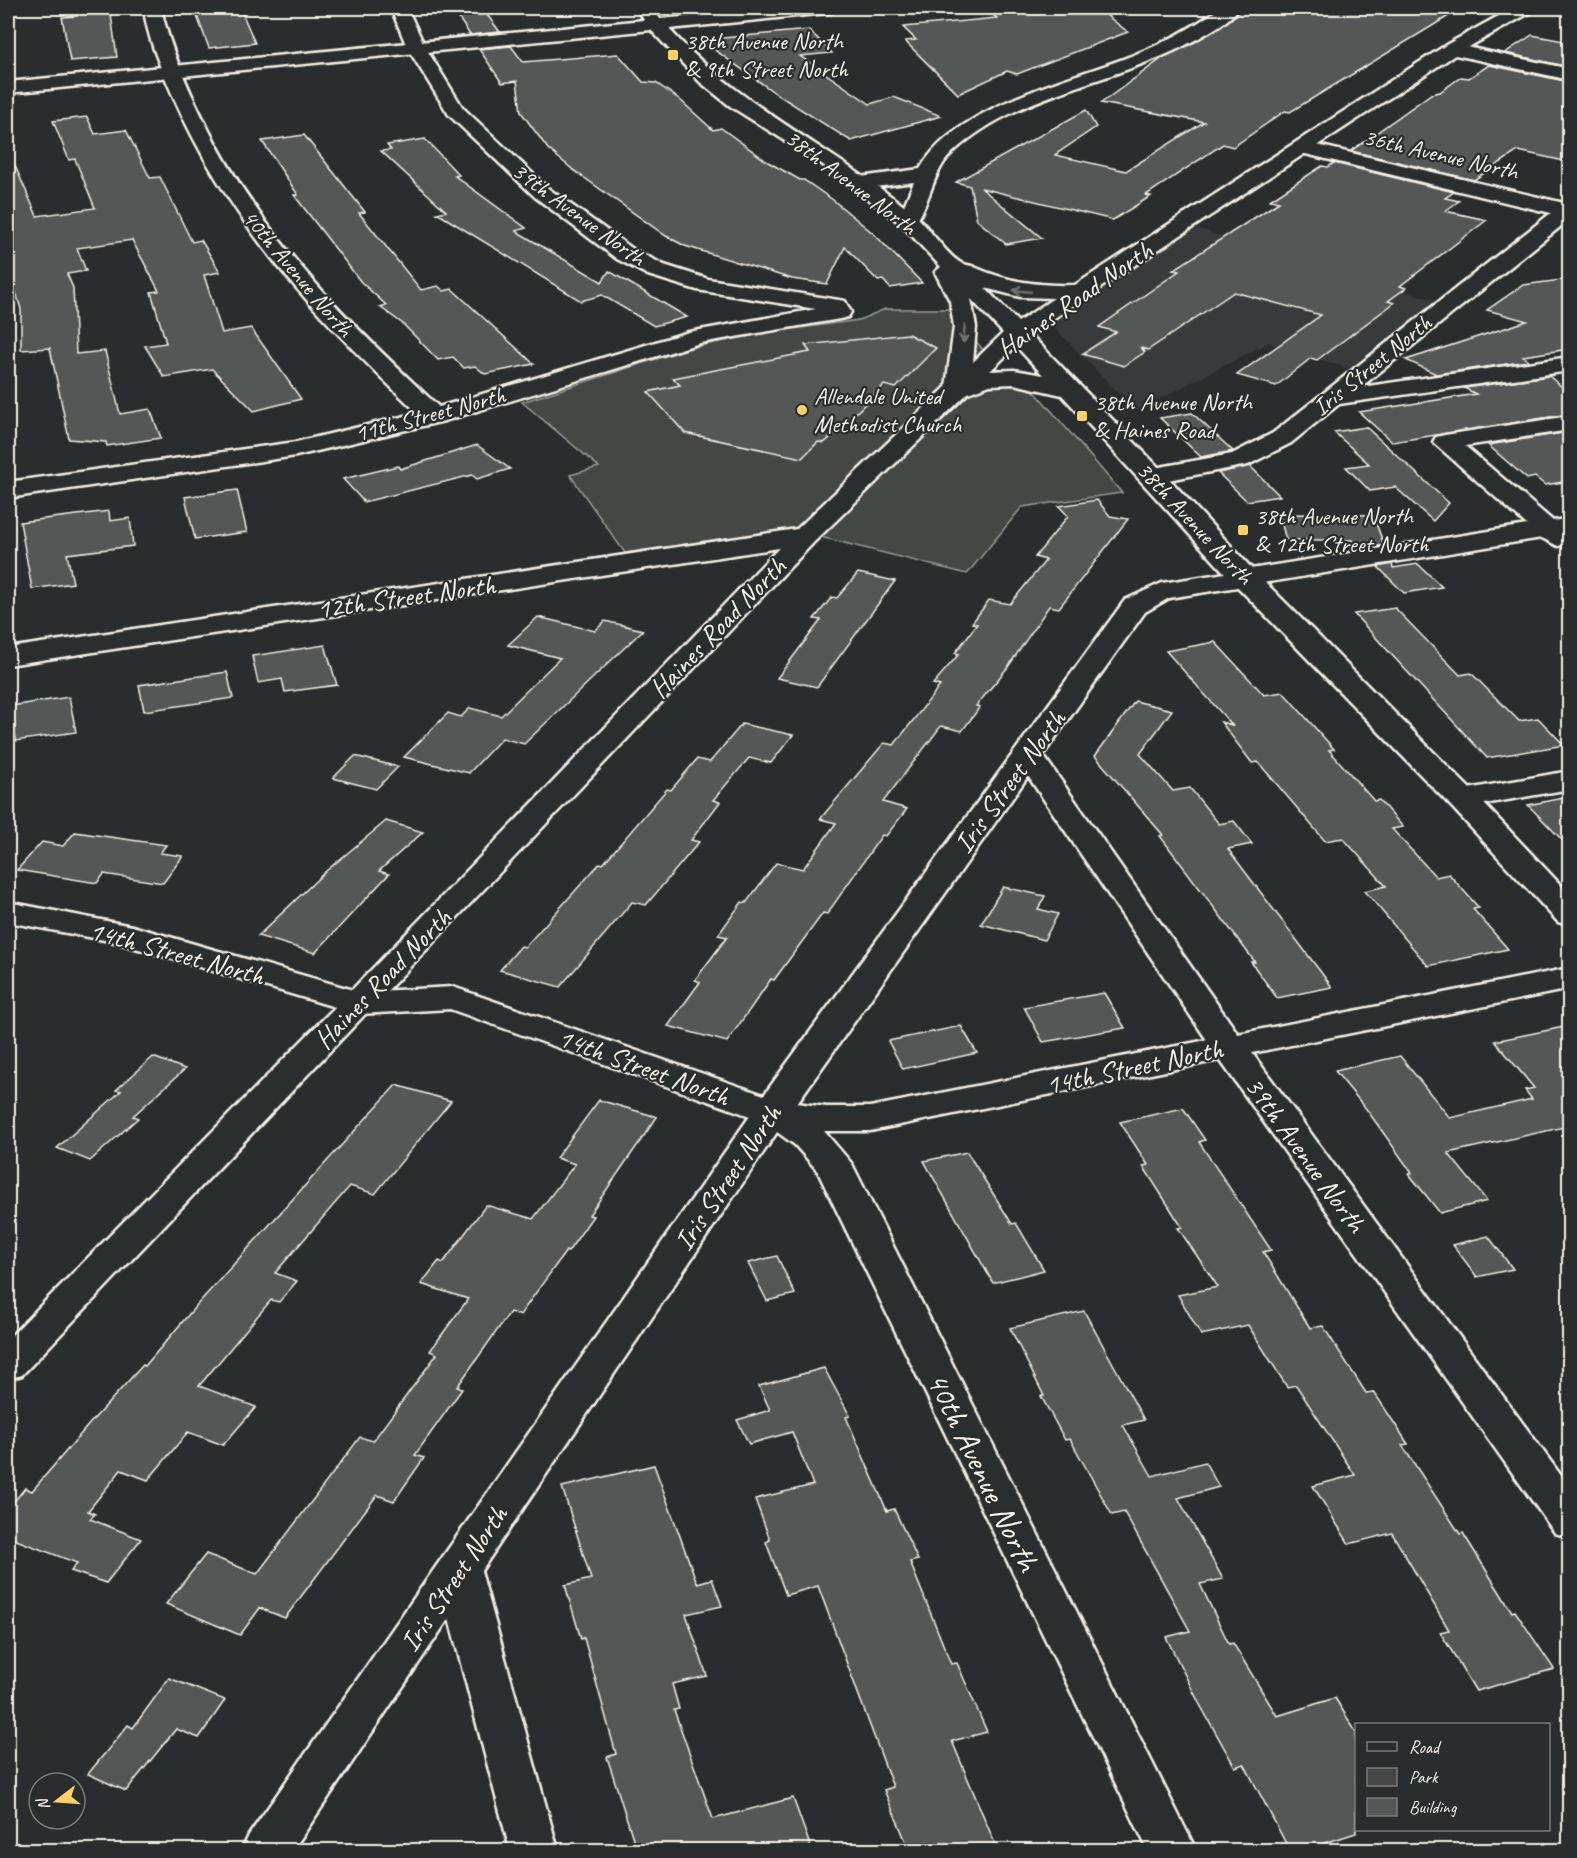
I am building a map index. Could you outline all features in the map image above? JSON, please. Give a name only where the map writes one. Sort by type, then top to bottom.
[{"type":"street","name":"40th Avenue North","points":[[152,8],[172,71],[190,117],[217,170],[256,230],[345,332],[435,416]]},
{"type":"street","name":"39th Avenue North","points":[[399,8],[416,48],[456,111],[496,152],[542,193],[625,254],[656,270],[705,285],[837,306]]},
{"type":"street","name":"38th Avenue North","points":[[645,8],[655,24],[685,58],[737,102],[860,183],[908,220],[1152,475],[1244,577],[1462,799],[1569,915]]},
{"type":"street","points":[[8,87],[826,8]]},
{"type":"street","points":[[908,220],[936,159],[951,145],[989,118],[1027,98],[1131,62],[1216,20],[1230,8]]},
{"type":"street","name":"Haines Road North","points":[[8,1364],[358,1003],[805,536],[1015,334],[1300,147],[1452,50],[1525,8]]},
{"type":"street","points":[[1452,50],[1569,75]]},
{"type":"street","name":"36th Avenue North","points":[[1300,147],[1568,210]]},
{"type":"street","points":[[860,183],[929,174]]},
{"type":"street","name":"Iris Street North","points":[[1152,475],[1239,460],[1282,438],[1329,398],[1568,210]]},
{"type":"street","points":[[958,389],[966,327],[961,301],[943,268],[946,260],[985,282],[1012,290],[1080,291]]},
{"type":"street","name":"11th Street North","points":[[8,490],[296,449],[435,416],[697,337],[830,316],[840,312],[837,306]]},
{"type":"street","points":[[1329,398],[1569,364]]},
{"type":"street","points":[[958,389],[984,378],[1024,376],[1070,391]]},
{"type":"street","points":[[1569,423],[1445,442],[1559,528],[1569,548]]},
{"type":"street","points":[[1244,577],[1559,528]]},
{"type":"street","name":"12th Street North","points":[[8,656],[805,536]]},
{"type":"street","name":"Iris Street North","points":[[266,1851],[772,1111],[1135,606],[1162,591],[1244,577]]},
{"type":"street","name":"39th Avenue North","points":[[1028,754],[1229,1047],[1569,1521]]},
{"type":"street","points":[[1462,799],[1569,780]]},
{"type":"street","name":"14th Street North","points":[[8,912],[120,933],[358,1003],[453,998],[772,1111],[826,1119],[870,1119],[1569,978]]},
{"type":"street","name":"40th Avenue North","points":[[772,1111],[808,1136],[833,1164],[1172,1851]]},
{"type":"street","points":[[459,1571],[534,1851]]},
{"type":"shaded area","points":[[1192,227],[1437,301],[1350,369],[1268,343],[1136,411],[1049,322]]},
{"type":"green space","points":[[885,309],[948,309],[1011,382],[1025,383],[1036,393],[1122,493],[1022,507],[967,574],[789,529],[625,553],[570,475],[599,467],[522,402],[694,347],[771,332],[859,320]]},
{"type":"building","points":[[76,8],[110,8],[117,57],[70,61],[62,17],[77,16]]},
{"type":"building","points":[[194,8],[240,8],[255,43],[209,48]]},
{"type":"building","points":[[452,8],[482,8],[500,32],[470,35]]},
{"type":"building","points":[[1018,8],[1097,8],[1128,32],[1017,74],[1007,71],[958,94],[905,41],[916,40],[903,27],[997,18],[988,11]]},
{"type":"building","points":[[1241,8],[1462,8],[1290,112],[1285,111],[1233,147],[1223,144],[1146,195],[1151,196],[1113,220],[981,188],[1042,238],[1006,244],[977,220],[970,186],[956,182],[1086,110],[1096,127],[1055,155],[1126,171],[1204,122],[1101,103],[1164,57],[1220,28]]},
{"type":"building","points":[[809,30],[832,53],[800,56],[870,104],[894,97],[941,116],[851,141],[778,95],[701,40]]},
{"type":"building","points":[[1532,35],[1569,42],[1569,67],[1505,53]]},
{"type":"building","points":[[511,46],[523,62],[618,54],[643,82],[656,83],[679,99],[713,130],[721,128],[768,162],[804,180],[833,200],[874,234],[922,283],[890,288],[883,280],[878,281],[845,247],[827,284],[792,279],[685,246],[666,236],[572,169],[548,149],[521,112],[517,81],[502,83],[479,49]]},
{"type":"building","points":[[1489,65],[1569,82],[1569,162],[1518,151],[1474,180],[1351,151],[1431,94],[1440,92],[1461,77],[1469,78]]},
{"type":"building","points":[[87,117],[95,134],[126,130],[150,178],[160,177],[192,242],[201,240],[220,272],[204,275],[222,333],[251,328],[301,399],[254,411],[212,369],[164,377],[145,346],[166,343],[151,292],[159,291],[132,240],[77,248],[86,271],[67,274],[73,288],[76,354],[105,351],[120,414],[150,409],[161,438],[107,446],[106,442],[69,439],[50,348],[21,350],[21,309],[8,267],[8,150],[37,216],[95,208],[75,159],[69,160],[53,121]]},
{"type":"building","points":[[304,135],[365,212],[359,213],[421,290],[438,286],[444,291],[452,289],[534,364],[485,374],[475,366],[464,368],[453,357],[438,360],[403,324],[380,307],[386,305],[361,282],[294,195],[298,195],[262,141]]},
{"type":"building","points":[[425,139],[459,175],[455,176],[526,228],[516,231],[602,282],[609,271],[687,317],[654,326],[602,295],[581,301],[437,213],[446,211],[381,151],[391,150],[387,145]]},
{"type":"building","points":[[1334,163],[1454,192],[1445,198],[1459,201],[1445,211],[1487,220],[1400,286],[1406,288],[1388,301],[1394,303],[1317,360],[1311,358],[1276,386],[1237,375],[1321,315],[1234,292],[1148,350],[1141,348],[1145,352],[1124,366],[1082,354],[1116,332],[1099,327],[1179,271],[1173,270],[1279,202],[1270,200],[1322,166],[1328,167]]},
{"type":"building","points":[[1569,279],[1569,349],[1523,356],[1529,361],[1436,374],[1406,360],[1527,321],[1487,310],[1523,285]]},
{"type":"building","name":"Allendale United Methodist Church","points":[[908,334],[936,348],[896,388],[884,385],[835,434],[824,443],[818,442],[802,458],[685,433],[648,392],[680,385],[673,378],[810,352],[805,345]]},
{"type":"building","points":[[1549,376],[1569,393],[1569,414],[1392,442],[1359,412],[1476,394],[1464,388]]},
{"type":"building","points":[[1192,413],[1233,451],[1201,457],[1160,418]]},
{"type":"building","points":[[1366,427],[1449,503],[1433,521],[1395,487],[1370,491],[1346,467],[1369,464],[1334,432]]},
{"type":"building","points":[[1569,432],[1569,481],[1545,485],[1535,477],[1527,479],[1488,445]]},
{"type":"building","points":[[477,445],[510,469],[477,479],[472,475],[364,502],[343,479],[398,466],[400,469]]},
{"type":"building","points":[[1250,466],[1280,496],[1247,501],[1218,473]]},
{"type":"building","points":[[237,490],[247,532],[195,539],[185,497]]},
{"type":"building","points":[[1097,500],[1110,516],[1128,519],[1059,608],[1049,606],[1008,667],[976,706],[980,707],[962,731],[941,726],[883,802],[907,809],[886,836],[882,835],[827,914],[823,913],[774,980],[771,979],[727,1042],[668,1026],[700,982],[695,980],[727,937],[718,935],[742,902],[746,903],[776,863],[803,869],[836,823],[820,819],[884,743],[894,745],[940,686],[933,684],[959,654],[955,653],[977,624],[972,623],[989,600],[1010,604],[1046,560],[1035,557],[1068,516],[1059,506]]},
{"type":"building","points":[[109,511],[110,521],[130,518],[133,546],[67,554],[73,583],[32,589],[20,522]]},
{"type":"building","points":[[1279,514],[1373,515],[1384,545],[1361,549],[1352,540],[1286,540]]},
{"type":"building","points":[[1392,564],[1393,568],[1418,564],[1442,587],[1404,593],[1378,567]]},
{"type":"building","points":[[858,573],[895,581],[817,687],[777,678],[821,620],[814,619],[832,597],[837,598]]},
{"type":"building","points":[[1395,608],[1460,675],[1471,673],[1519,721],[1538,718],[1564,745],[1487,758],[1354,614]]},
{"type":"building","points":[[538,617],[595,631],[605,621],[643,630],[524,744],[502,738],[469,773],[404,757],[448,713],[461,717],[470,708],[501,716],[560,658],[508,645]]},
{"type":"building","points":[[1215,642],[1264,695],[1283,692],[1334,749],[1329,750],[1374,801],[1379,800],[1403,827],[1392,829],[1436,877],[1449,874],[1479,908],[1473,909],[1508,949],[1428,966],[1365,891],[1386,886],[1343,838],[1325,841],[1258,762],[1252,763],[1221,722],[1232,725],[1166,651]]},
{"type":"building","points":[[325,645],[337,685],[285,692],[282,679],[258,683],[252,656]]},
{"type":"building","points":[[227,672],[233,698],[144,711],[139,685]]},
{"type":"building","points":[[69,697],[76,732],[16,741],[11,706]]},
{"type":"building","points":[[1135,701],[1172,710],[1140,754],[1173,791],[1190,788],[1219,824],[1234,821],[1252,844],[1228,849],[1332,987],[1277,998],[1251,962],[1255,962],[1160,836],[1163,835],[1095,756]]},
{"type":"building","points":[[742,724],[793,735],[771,763],[749,758],[713,800],[720,802],[691,840],[699,842],[646,905],[632,902],[560,987],[500,970],[521,946],[525,947],[600,863],[603,864],[667,789],[671,790],[697,759],[710,762]]},
{"type":"building","points":[[355,756],[398,767],[376,789],[333,778]]},
{"type":"building","points":[[1569,797],[1569,847],[1528,805]]},
{"type":"building","points":[[386,821],[423,832],[379,871],[389,874],[315,953],[258,936],[326,871]]},
{"type":"building","points":[[75,832],[166,845],[160,853],[183,856],[163,883],[104,874],[97,883],[17,870],[42,842],[63,846]]},
{"type":"building","points":[[1003,887],[1045,896],[1038,909],[1058,914],[1044,940],[981,924]]},
{"type":"building","points":[[1104,993],[1125,1028],[1043,1042],[1024,1007]]},
{"type":"building","points":[[961,1026],[977,1053],[903,1069],[888,1041]]},
{"type":"building","points":[[1569,1026],[1569,1126],[1448,1153],[1487,1201],[1440,1213],[1409,1174],[1412,1173],[1367,1110],[1335,1071],[1400,1056],[1450,1118],[1532,1099],[1525,1090],[1534,1088],[1495,1041]]},
{"type":"building","points":[[153,1057],[185,1069],[133,1116],[138,1118],[90,1161],[57,1148],[121,1091],[116,1090]]},
{"type":"building","points":[[396,1085],[451,1101],[375,1194],[350,1186],[275,1273],[297,1281],[279,1302],[271,1300],[199,1386],[256,1407],[223,1445],[188,1432],[148,1480],[121,1470],[88,1511],[95,1514],[90,1519],[141,1539],[106,1583],[71,1571],[77,1563],[8,1537],[8,1509],[25,1488],[32,1491],[91,1422],[143,1365],[145,1366],[195,1307]]},
{"type":"building","points":[[599,1100],[657,1117],[589,1215],[593,1216],[568,1252],[566,1251],[520,1315],[510,1312],[457,1387],[462,1389],[415,1455],[424,1458],[394,1501],[377,1495],[285,1618],[260,1608],[240,1635],[166,1604],[206,1554],[257,1574],[360,1437],[373,1441],[437,1354],[430,1351],[468,1299],[421,1284],[439,1261],[443,1263],[486,1205],[533,1219],[575,1164],[556,1158]]},
{"type":"building","points":[[1183,1108],[1205,1140],[1199,1142],[1271,1250],[1263,1252],[1310,1328],[1323,1326],[1366,1393],[1374,1392],[1408,1444],[1402,1445],[1460,1534],[1463,1533],[1512,1612],[1515,1611],[1554,1669],[1476,1691],[1440,1632],[1449,1630],[1392,1533],[1349,1544],[1313,1486],[1355,1475],[1296,1385],[1287,1387],[1248,1325],[1201,1335],[1178,1295],[1218,1287],[1178,1228],[1182,1227],[1143,1166],[1148,1165],[1120,1122]]},
{"type":"building","points":[[967,1152],[1012,1224],[1016,1223],[1044,1270],[993,1283],[924,1161]]},
{"type":"building","points":[[1488,1236],[1513,1269],[1477,1277],[1453,1245]]},
{"type":"building","points":[[777,1256],[795,1294],[767,1301],[748,1263]]},
{"type":"building","points":[[1084,1311],[1144,1420],[1123,1425],[1152,1476],[1205,1462],[1219,1487],[1178,1498],[1223,1579],[1200,1584],[1229,1644],[1233,1643],[1277,1716],[1335,1698],[1355,1730],[1356,1833],[1300,1851],[1290,1851],[1244,1764],[1235,1767],[1166,1637],[1190,1631],[1124,1512],[1112,1515],[1070,1439],[1065,1440],[1041,1396],[1044,1396],[1010,1328]]},
{"type":"building","points":[[824,1368],[850,1416],[846,1417],[887,1511],[894,1509],[918,1560],[910,1562],[951,1664],[957,1663],[987,1732],[952,1741],[998,1851],[910,1851],[884,1790],[893,1787],[818,1586],[786,1595],[766,1542],[770,1540],[755,1499],[813,1485],[792,1432],[749,1444],[737,1420],[770,1410],[759,1386]]},
{"type":"building","points":[[654,1465],[697,1583],[712,1579],[722,1606],[686,1614],[707,1676],[672,1684],[679,1709],[674,1710],[713,1819],[793,1798],[812,1851],[637,1851],[607,1757],[616,1754],[584,1638],[581,1639],[565,1585],[591,1579],[562,1487]]},
{"type":"building","points":[[169,1678],[225,1700],[199,1738],[176,1729],[126,1791],[88,1774],[128,1725],[133,1728]]},
{"type":"place","name":"38th Avenue North & 9th Street North","points":[[673,55]]},
{"type":"place","name":"Allendale United Methodist Church","points":[[802,410]]},
{"type":"place","name":"38th Avenue North & Haines Road","points":[[1082,416]]},
{"type":"place","name":"38th Avenue North & 12th Street North","points":[[1243,530]]}]
